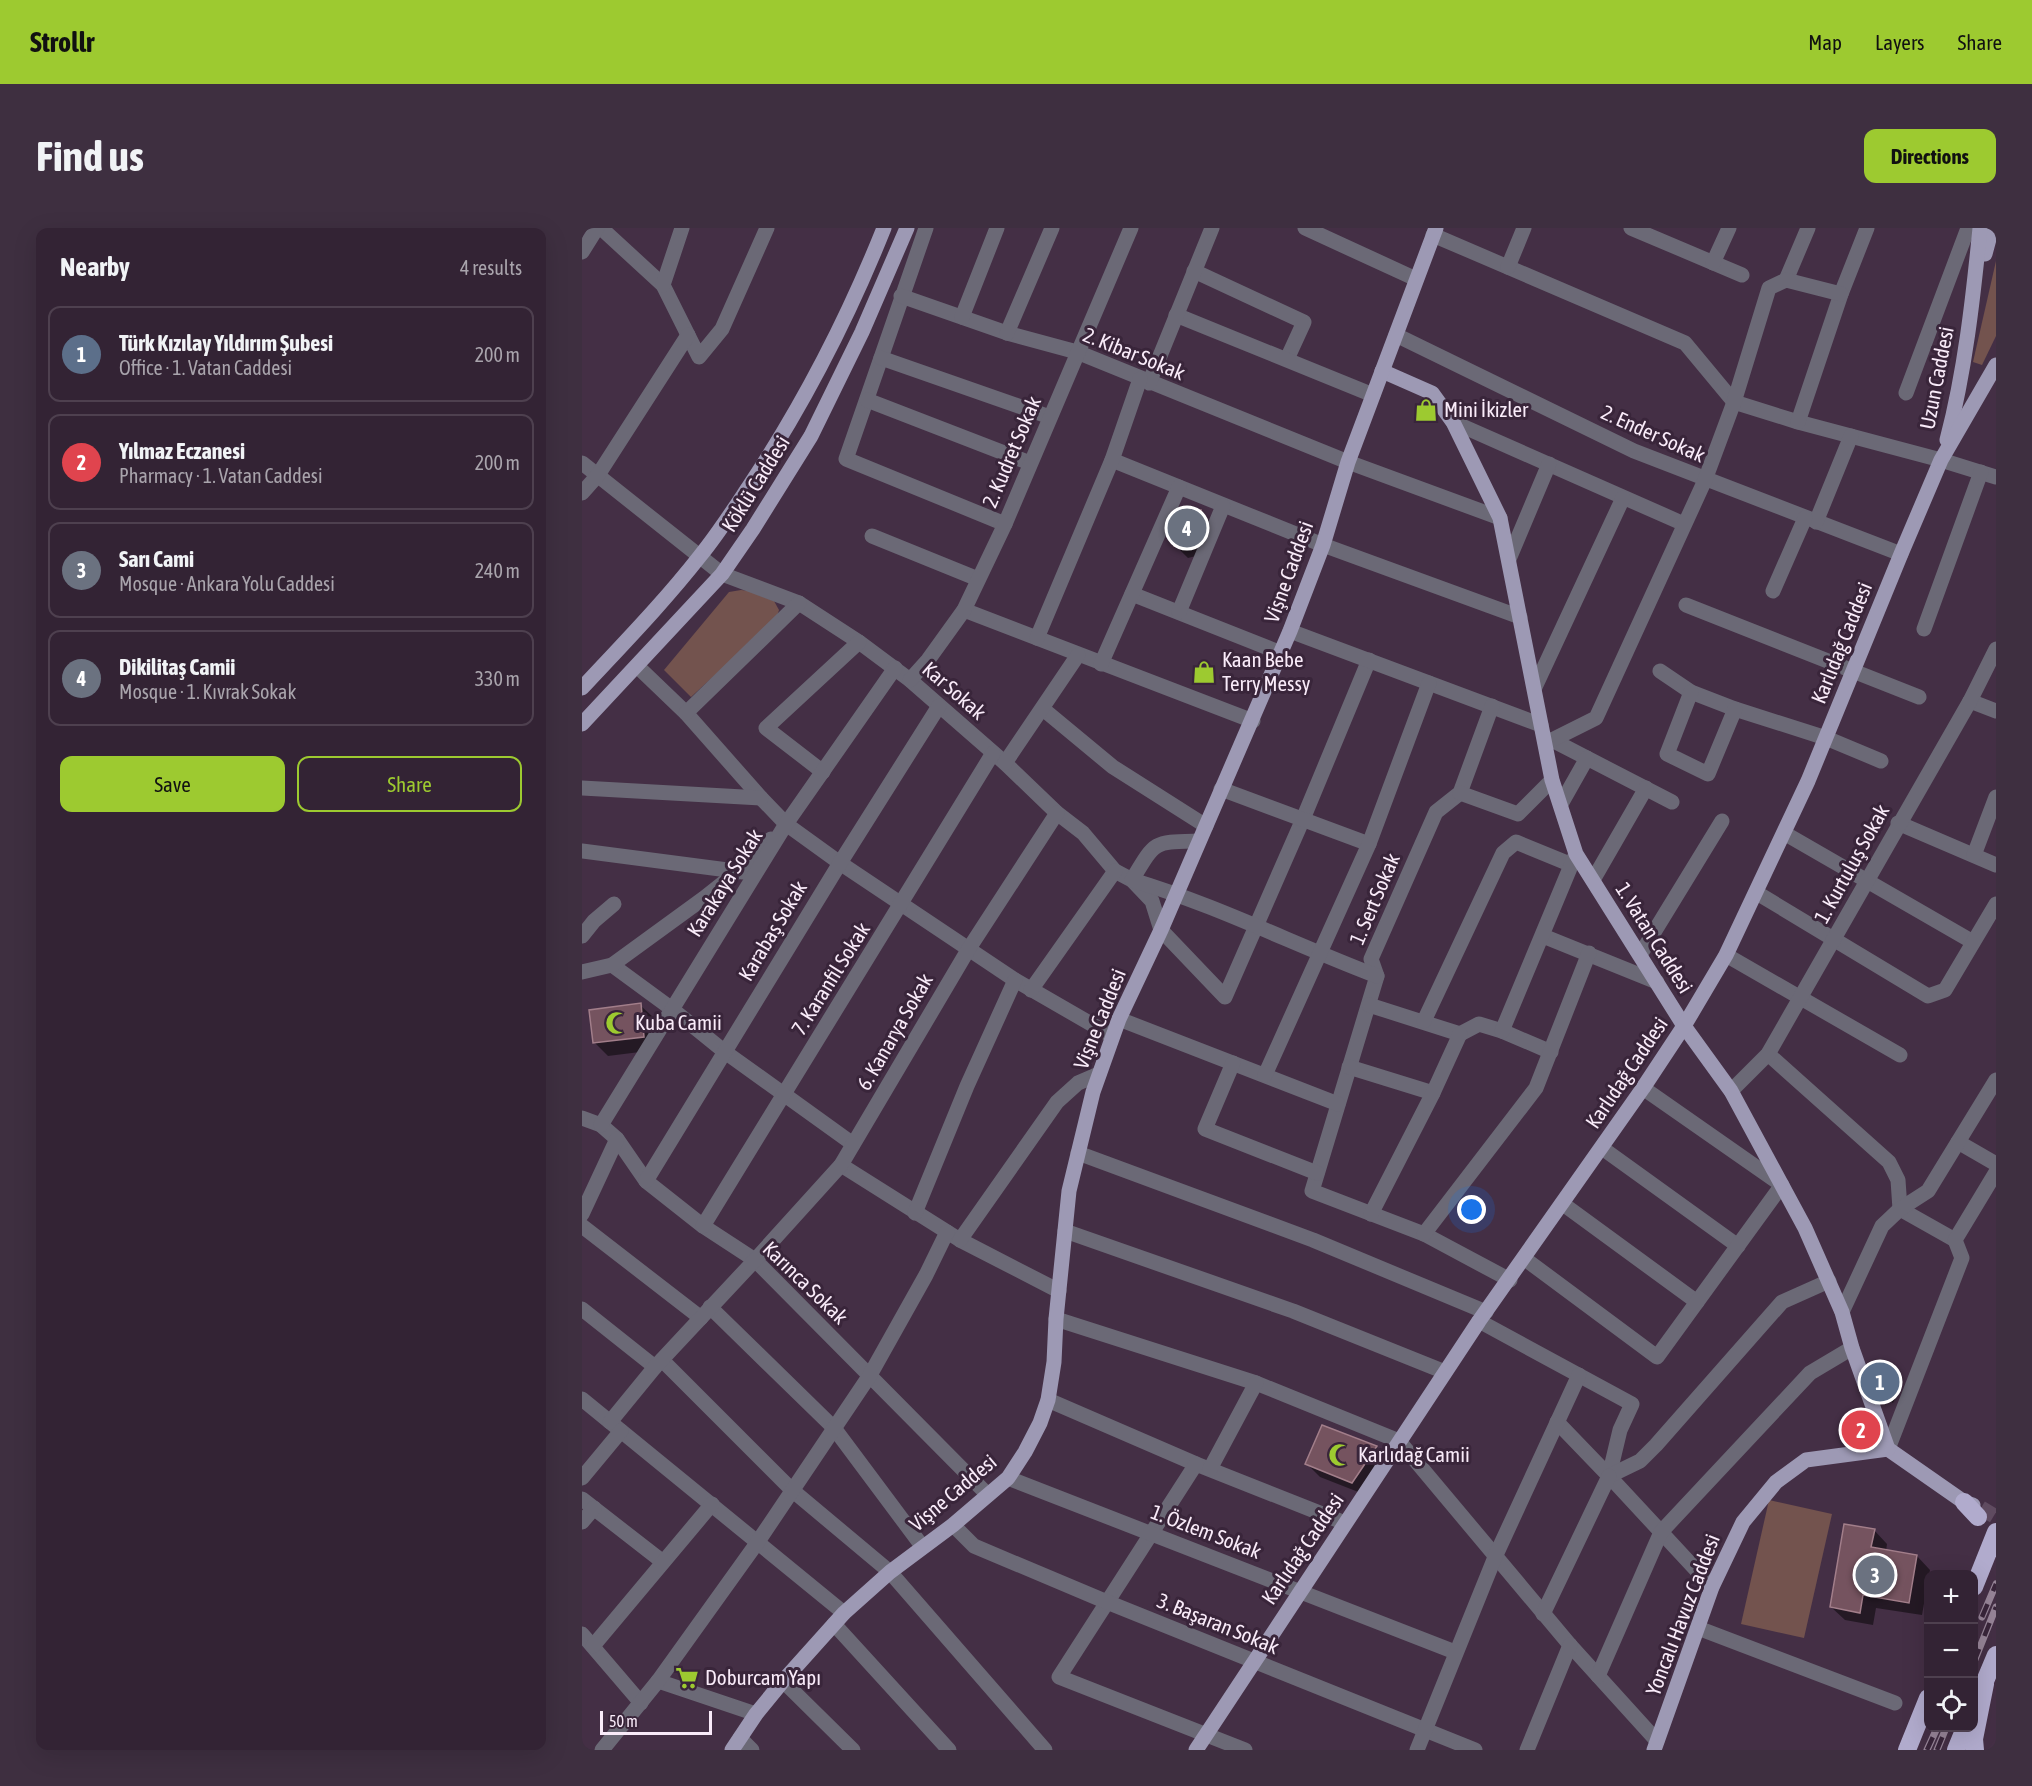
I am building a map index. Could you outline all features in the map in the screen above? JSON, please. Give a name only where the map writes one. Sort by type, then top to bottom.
[{"type":"highway","points":[[1978,1577],[1996,1532]]},
{"type":"highway","points":[[1978,1699],[1996,1655]]},
{"type":"highway","points":[[1975,1750],[1974,1739],[1984,1684]]},
{"type":"highway","points":[[1907,1750],[1924,1710]]},
{"type":"highway","points":[[1956,1750],[1963,1732]]},
{"type":"main road","name":"Köklü Caddesi","points":[[582,688],[701,556],[766,460],[801,402],[842,323],[884,228]]},
{"type":"main road","name":"Köklü Caddesi","points":[[582,724],[722,574],[753,529],[811,436],[862,332],[907,228]]},
{"type":"main road","name":"Uzun Caddesi","points":[[1941,460],[1953,414],[1972,304],[1980,228]]},
{"type":"main road","name":"Uzun Caddesi","points":[[1972,304],[1992,228]]},
{"type":"main road","name":"Vişne Caddesi","points":[[736,1744],[756,1714],[839,1618],[890,1572],[953,1525],[1008,1478],[1040,1423],[1048,1400],[1054,1362],[1069,1191],[1093,1092],[1119,1019],[1177,894],[1290,631],[1323,545],[1347,462],[1434,232]]},
{"type":"main road","name":"Karlıdağ Caddesi","points":[[1196,1750],[1445,1372],[1643,1088],[1684,1026],[1726,955],[1757,893],[1826,738],[1900,554],[1941,460],[1996,365]]},
{"type":"main road","name":"1. Vatan Caddesi","points":[[1382,371],[1432,393],[1453,422],[1500,518],[1541,725],[1549,741],[1552,780],[1561,804],[1574,859],[1593,880],[1684,1026],[1731,1091],[1805,1228],[1842,1312],[1852,1348],[1888,1449]]},
{"type":"main road","points":[[1888,1449],[1975,1509]]},
{"type":"main road","name":"Yoncalı Havuz Caddesi","points":[[1656,1745],[1712,1587],[1743,1522],[1776,1482],[1806,1460],[1888,1449]]},
{"type":"street","points":[[582,252],[598,228],[663,285],[699,357],[722,330],[767,228]]},
{"type":"street","points":[[663,285],[682,228]]},
{"type":"street","points":[[926,228],[846,459],[1005,524]]},
{"type":"street","points":[[962,317],[997,228]]},
{"type":"street","points":[[1006,333],[1052,228]]},
{"type":"street","name":"2. Kudret Sokak","points":[[910,680],[928,660],[964,610],[1005,524],[1131,228]]},
{"type":"street","points":[[1037,638],[1212,228]]},
{"type":"street","points":[[1305,228],[1416,279]]},
{"type":"street","points":[[1508,267],[1524,228]]},
{"type":"street","points":[[1713,263],[1729,228]]},
{"type":"street","points":[[1786,280],[1808,228]]},
{"type":"street","points":[[1798,422],[1841,294],[1867,228]]},
{"type":"street","points":[[1906,393],[1968,228]]},
{"type":"street","points":[[1637,229],[1742,275]]},
{"type":"street","points":[[1434,232],[1508,267],[1685,344],[1734,402],[1989,475],[1924,629]]},
{"type":"street","points":[[1194,271],[1304,322],[1287,359]]},
{"type":"street","points":[[1549,741],[1596,718],[1705,480],[1734,402],[1769,288],[1786,280],[1841,294]]},
{"type":"street","name":"2. Kibar Sokak","points":[[901,296],[1006,333],[1077,352],[1347,462],[1500,518]]},
{"type":"street","points":[[1176,315],[1373,395]]},
{"type":"street","points":[[582,493],[598,475],[688,335]]},
{"type":"street","name":"2. Ender Sokak","points":[[1396,335],[1634,451],[1900,554]]},
{"type":"street","points":[[881,358],[1050,417]]},
{"type":"street","points":[[867,400],[1030,463]]},
{"type":"street","points":[[1453,422],[1684,524]]},
{"type":"street","points":[[1773,591],[1851,436]]},
{"type":"street","points":[[1112,460],[1323,545],[1520,617]]},
{"type":"street","name":"Kar Sokak","points":[[582,463],[722,574],[799,603],[895,668],[999,758],[1057,813],[1083,833],[1115,871],[1132,880],[1177,894],[1377,976]]},
{"type":"street","points":[[1509,559],[1549,464]]},
{"type":"street","points":[[1101,664],[1179,488]]},
{"type":"street","points":[[1535,687],[1623,498]]},
{"type":"street","points":[[1179,612],[1223,506]]},
{"type":"street","points":[[872,536],[978,579]]},
{"type":"street","points":[[1132,594],[1281,653]]},
{"type":"street","points":[[686,713],[799,603]]},
{"type":"street","points":[[1686,605],[1918,696]]},
{"type":"street","points":[[964,610],[1253,721]]},
{"type":"street","points":[[1290,631],[1541,725]]},
{"type":"street","points":[[823,772],[766,728],[859,642]]},
{"type":"street","name":"1. Kurtuluş Sokak","points":[[1731,1091],[1767,1054],[1970,701],[1996,649]]},
{"type":"street","name":"7. Karanfil Sokak","points":[[703,1226],[902,904],[999,758],[1043,709],[1078,655]]},
{"type":"street","points":[[1161,930],[1225,997],[1369,660]]},
{"type":"street","points":[[637,666],[686,713],[786,824],[968,950],[1031,990],[1112,1036]]},
{"type":"street","name":"Karakaya Sokak","points":[[601,1125],[786,824],[895,668]]},
{"type":"street","points":[[1660,670],[1691,692],[1735,710],[1826,738],[1881,761]]},
{"type":"street","points":[[1265,1075],[1369,844],[1429,683]]},
{"type":"street","points":[[1691,692],[1667,754],[1708,774],[1735,710]]},
{"type":"street","points":[[1970,701],[1996,711]]},
{"type":"street","name":"Karabaş Sokak","points":[[646,1181],[840,862],[939,706]]},
{"type":"street","points":[[1492,706],[1460,793],[1518,814],[1552,780]]},
{"type":"street","points":[[1043,709],[1113,767],[1206,826]]},
{"type":"street","points":[[1549,741],[1672,802]]},
{"type":"street","points":[[1561,804],[1587,758]]},
{"type":"street","points":[[582,788],[761,798]]},
{"type":"street","points":[[1593,880],[1646,788]]},
{"type":"street","points":[[1221,789],[1369,844]]},
{"type":"street","name":"1. Sert Sokak","points":[[1371,1214],[1312,1191],[1377,976],[1371,959],[1436,812],[1460,793]]},
{"type":"street","points":[[1974,855],[1996,796]]},
{"type":"street","name":"6. Kanarya Sokak","points":[[582,1478],[659,1363],[841,1165],[968,950],[1057,813]]},
{"type":"street","points":[[1640,955],[1722,820]]},
{"type":"street","points":[[582,972],[612,964],[738,871],[786,824]]},
{"type":"street","points":[[1898,824],[1996,865]]},
{"type":"street","points":[[1784,833],[1973,942]]},
{"type":"street","points":[[1132,880],[1149,851],[1163,842],[1199,842]]},
{"type":"street","points":[[1424,1021],[1503,852],[1516,842],[1574,859],[1502,1030]]},
{"type":"street","points":[[582,851],[755,874]]},
{"type":"street","points":[[1031,990],[1115,871]]},
{"type":"street","name":"Kar Sokak","points":[[1132,880],[1152,901],[1161,930]]},
{"type":"street","points":[[1757,893],[1928,996],[1945,990],[1996,904]]},
{"type":"street","points":[[582,936],[594,921],[614,904]]},
{"type":"street","points":[[1543,936],[1657,982]]},
{"type":"street","points":[[1424,1234],[1536,1088],[1589,953]]},
{"type":"street","points":[[1726,955],[1900,1055]]},
{"type":"street","points":[[612,964],[725,1052],[853,1144]]},
{"type":"street","points":[[915,1213],[967,1086],[1015,980]]},
{"type":"street","points":[[1369,1005],[1460,1034]]},
{"type":"street","points":[[1119,1019],[1338,1104]]},
{"type":"street","points":[[1510,1280],[1424,1234],[1371,1214],[1433,1093],[1460,1034],[1479,1024],[1502,1030],[1551,1052]]},
{"type":"street","points":[[1767,1054],[1889,1162],[1898,1179],[1900,1209]]},
{"type":"street","points":[[1233,1063],[1205,1129],[1317,1173]]},
{"type":"street","points":[[1349,1068],[1433,1093]]},
{"type":"street","points":[[603,1750],[658,1681],[757,1543],[870,1375],[926,1275],[953,1236],[1057,1102],[1078,1083],[1099,1074]]},
{"type":"street","points":[[1842,1312],[1882,1227],[1900,1209],[1928,1191],[1996,1081]]},
{"type":"street","points":[[1525,1259],[1657,1357],[1782,1185],[1643,1088]]},
{"type":"street","name":"Karınca Sokak","points":[[582,1118],[601,1125],[617,1139],[646,1181],[703,1226],[755,1260],[988,1495]]},
{"type":"street","points":[[582,1214],[617,1139]]},
{"type":"street","points":[[1958,1142],[1996,1164]]},
{"type":"street","points":[[1602,1148],[1738,1246]]},
{"type":"street","points":[[1078,1153],[1313,1240],[1483,1316],[1578,1375],[1632,1404],[1620,1430],[1609,1476],[1543,1614]]},
{"type":"street","points":[[841,1165],[953,1236],[1059,1291]]},
{"type":"street","points":[[1954,1240],[1996,1172]]},
{"type":"street","points":[[1563,1204],[1697,1302]]},
{"type":"street","points":[[1888,1449],[1962,1258],[1954,1240],[1900,1209]]},
{"type":"street","points":[[582,1226],[706,1313],[834,1428],[922,1546]]},
{"type":"street","points":[[1065,1231],[1293,1311],[1445,1372]]},
{"type":"street","points":[[1609,1476],[1640,1461],[1656,1445],[1782,1302],[1828,1281]]},
{"type":"street","points":[[582,1309],[659,1363],[792,1490],[890,1572],[1045,1750]]},
{"type":"street","points":[[1056,1319],[1256,1383],[1399,1441],[1656,1745]]},
{"type":"street","points":[[1598,1676],[1661,1532],[1810,1373],[1852,1348]]},
{"type":"street","points":[[1417,1750],[1495,1557],[1578,1375]]},
{"type":"street","points":[[1245,1750],[1059,1677],[1151,1534],[1203,1466],[1256,1383]]},
{"type":"street","points":[[582,1399],[712,1504],[839,1618],[949,1750]]},
{"type":"street","points":[[1048,1400],[1203,1466],[1345,1522]]},
{"type":"street","points":[[1557,1422],[1712,1587]]},
{"type":"street","name":"1. Özlem Sokak","points":[[1008,1478],[1455,1653]]},
{"type":"street","points":[[582,1522],[588,1504],[663,1562]]},
{"type":"street","points":[[593,1646],[712,1504]]},
{"type":"street","name":"3. Başaran Sokak","points":[[953,1525],[974,1546],[1475,1750]]},
{"type":"street","points":[[1698,1628],[1895,1703]]},
{"type":"street","points":[[582,1634],[641,1703]]},
{"type":"street","points":[[1527,1750],[1570,1645]]},
{"type":"street","points":[[658,1681],[756,1714]]},
{"type":"street","points":[[783,1681],[853,1750]]},
{"type":"street","points":[[736,1744],[752,1750]]},
{"type":"shaded area","points":[[1996,261],[1996,336],[1982,365],[1973,362]]},
{"type":"shaded area","points":[[741,590],[774,601],[779,610],[776,619],[691,697],[664,670],[729,592]]},
{"type":"shaded area","points":[[1769,1500],[1832,1514],[1804,1638],[1741,1624]]},
{"type":"building","points":[[1201,510],[1205,525],[1199,539],[1174,546],[1170,532],[1176,517]]},
{"type":"building","name":"Kuba Camii","points":[[641,1003],[644,1037],[593,1043],[589,1010]]},
{"type":"building","points":[[1868,1364],[1896,1376],[1886,1397],[1879,1394]]},
{"type":"building","name":"Karlıdağ Camii","points":[[1322,1425],[1377,1446],[1352,1483],[1305,1464]]},
{"type":"building","points":[[1844,1524],[1875,1529],[1871,1547],[1917,1555],[1909,1603],[1863,1595],[1860,1613],[1830,1607]]},
{"type":"tunnel","points":[[1981,1508],[1996,1517]]},
{"type":"railway","points":[[1982,1617],[1996,1584]]},
{"type":"railway","points":[[1978,1652],[1996,1607]]},
{"type":"railway","points":[[1927,1750],[1935,1732]]},
{"type":"railway","points":[[1937,1750],[1944,1732]]},
{"type":"place","name":"Mini İkizler","points":[[1426,410]]},
{"type":"place","name":"Dikilitaş Camii","points":[[1187,528]]},
{"type":"place","name":"Kaan Bebe Terry Messy","points":[[1204,672]]},
{"type":"place","name":"Kuba Camii","points":[[617,1023]]},
{"type":"place","name":"Türk Kızılay Yıldırım Şubesi","points":[[1880,1382]]},
{"type":"place","name":"Yılmaz Eczanesi","points":[[1861,1430]]},
{"type":"place","name":"Karlıdağ Camii","points":[[1340,1455]]},
{"type":"place","name":"Sarı Cami","points":[[1875,1575]]},
{"type":"place","name":"Doburcam Yapı","points":[[687,1678]]}]
